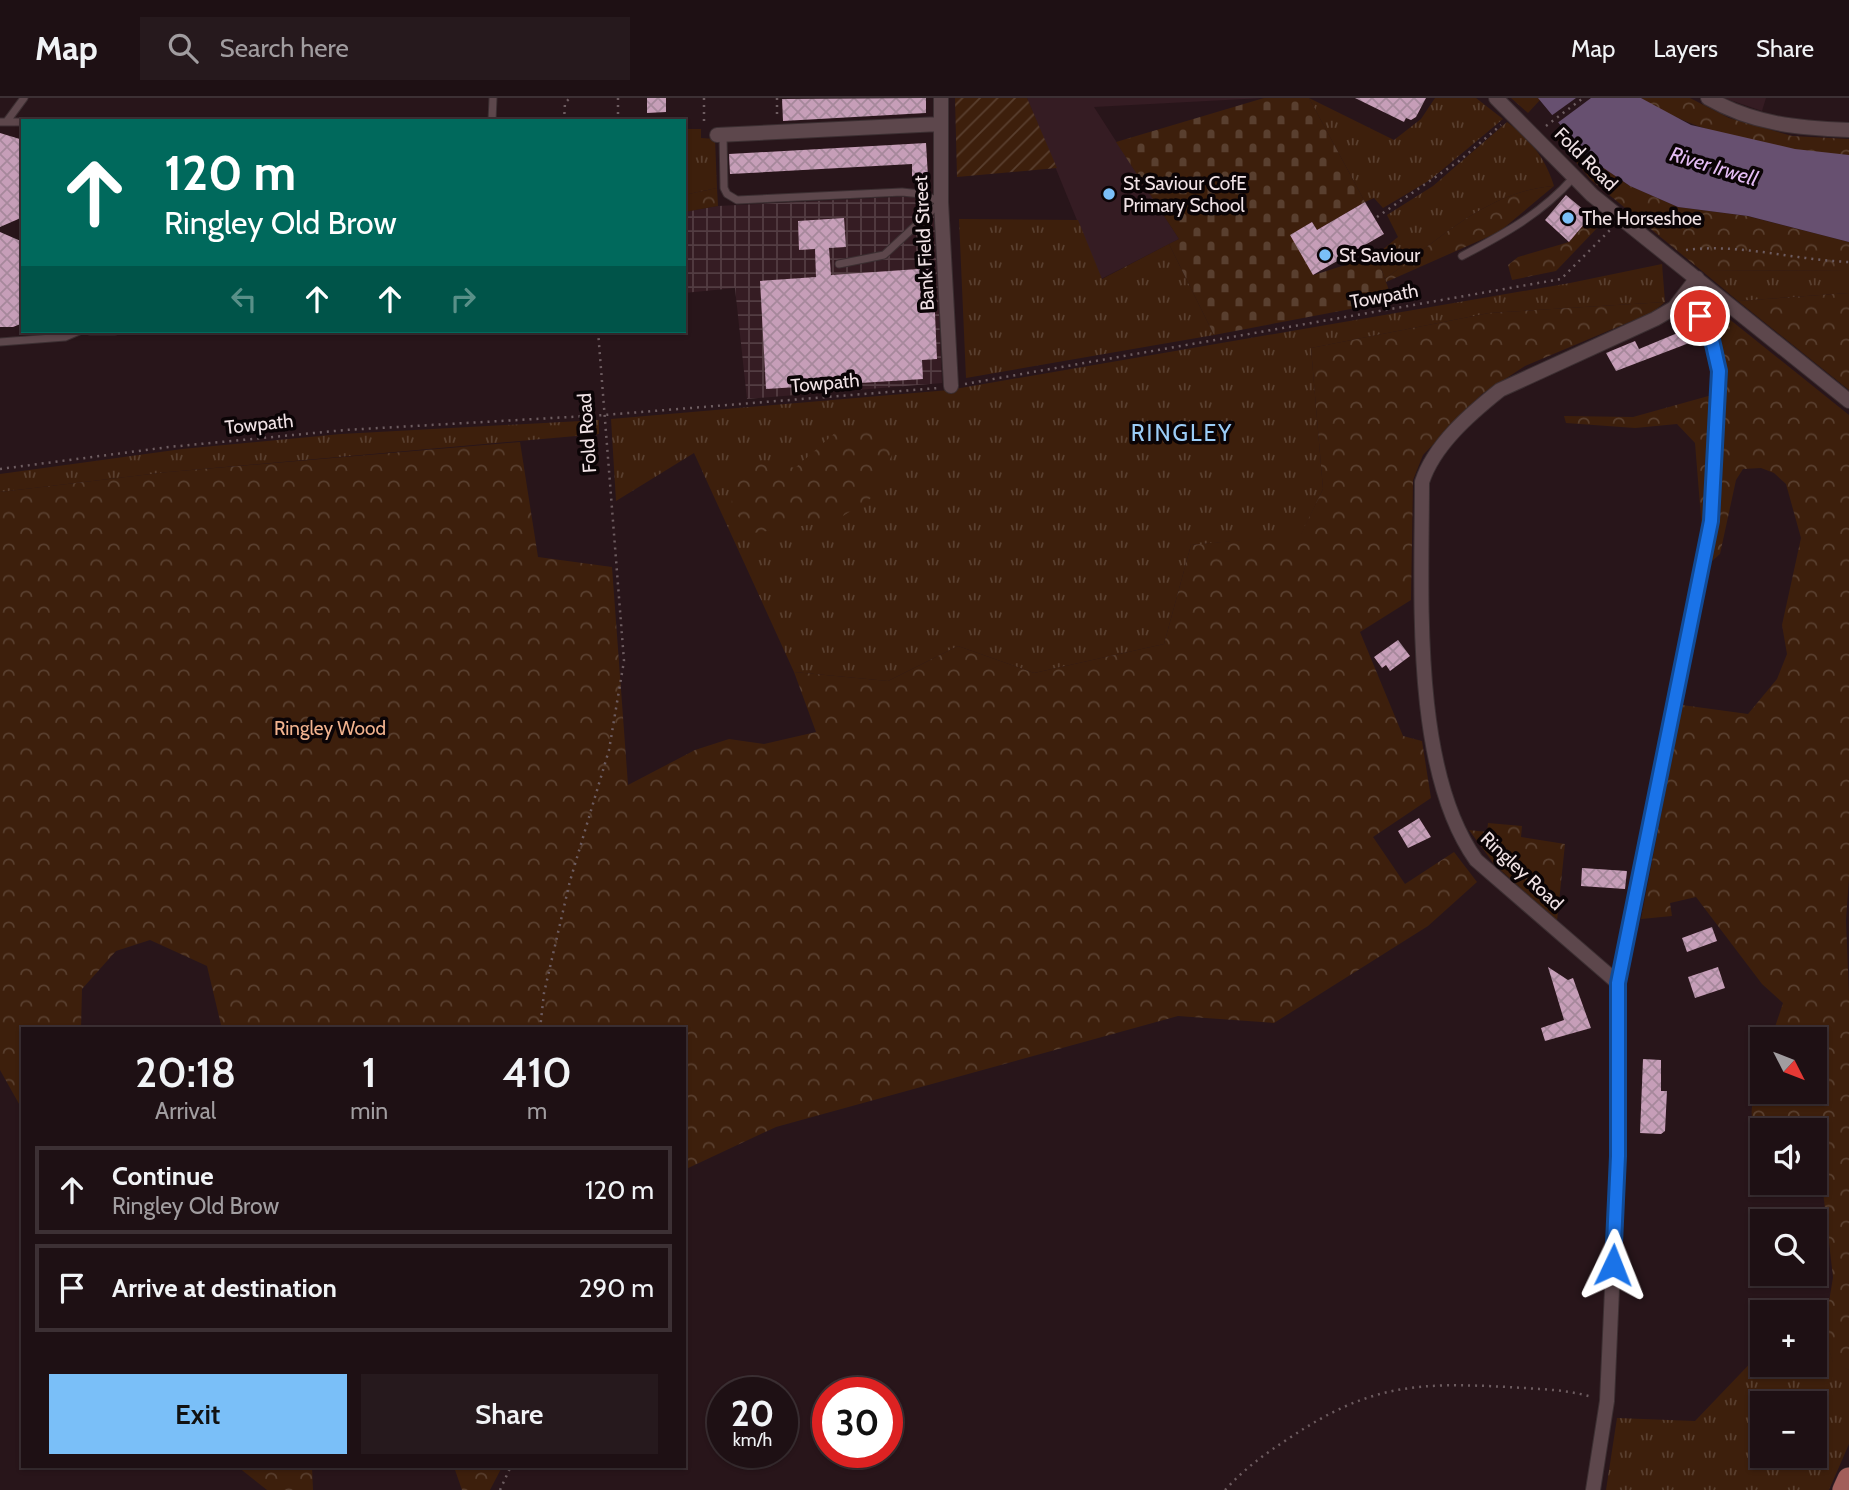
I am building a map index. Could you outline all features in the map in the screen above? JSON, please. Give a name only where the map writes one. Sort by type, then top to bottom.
[{"type":"main road","points":[[1844,1490],[1849,1479]]},
{"type":"street","name":"Bank Field Street","points":[[941,98],[941,202],[951,386]]},
{"type":"street","name":"Fold Road","points":[[1496,98],[1573,178],[1620,219],[1849,401]]},
{"type":"street","points":[[1708,98],[1751,118],[1785,127],[1849,131]]},
{"type":"street","points":[[720,135],[940,124]]},
{"type":"street","name":"Ringley Road","points":[[1618,983],[1476,860],[1461,840],[1448,811],[1435,752],[1426,677],[1422,482],[1429,462],[1478,408],[1500,390],[1527,375],[1655,320],[1674,308],[1697,278]]},
{"type":"street","points":[[1593,1490],[1607,1401],[1618,1156],[1618,983],[1711,521],[1719,371],[1712,340],[1688,293]]},
{"type":"lane","points":[[3,121],[24,98]]},
{"type":"lane","points":[[492,119],[493,98]]},
{"type":"lane","points":[[3,121],[21,122]]},
{"type":"lane","points":[[720,135],[724,188],[727,194],[737,200],[902,192],[921,194],[941,202],[884,255],[839,264]]},
{"type":"lane","points":[[1462,256],[1534,215],[1554,200],[1573,178]]},
{"type":"lane","points":[[0,342],[77,333]]},
{"type":"path","points":[[564,119],[565,103],[570,98]]},
{"type":"path","points":[[618,98],[618,119]]},
{"type":"path","points":[[704,98],[704,135],[720,135]]},
{"type":"path","points":[[776,98],[777,132]]},
{"type":"path","points":[[1553,120],[1583,98]]},
{"type":"path","points":[[1377,218],[1459,161],[1513,113]]},
{"type":"path","name":"Towpath","points":[[0,469],[169,447],[345,430],[604,415],[951,386],[1561,279],[1620,219]]},
{"type":"path","points":[[1662,253],[1717,246],[1814,261],[1849,262]]},
{"type":"path","name":"Fold Road","points":[[540,1027],[544,993],[570,881],[609,750],[624,661],[598,333]]},
{"type":"path","points":[[1225,1490],[1246,1467],[1326,1413],[1360,1398],[1396,1389],[1466,1385],[1574,1391],[1607,1401]]},
{"type":"path","points":[[500,1490],[510,1468]]},
{"type":"shaded area","name":"St Saviour CofE Primary School","points":[[1027,98],[1264,98],[1094,107],[1179,239],[1101,279]]},
{"type":"shaded area","points":[[1724,98],[1766,98],[1762,111]]},
{"type":"shaded area","points":[[934,195],[942,383],[747,399],[735,288],[686,293],[686,212],[718,206]]},
{"type":"green space","points":[[955,98],[1027,98],[1057,168],[957,177]]},
{"type":"green space","points":[[1264,98],[1309,98],[1365,202],[1317,230],[1312,222],[1291,235],[1314,275],[1376,255],[1393,301],[1214,335],[1169,244],[1179,239],[1116,142]]},
{"type":"green space","points":[[1309,98],[1394,140],[1421,119],[1435,98],[1476,98],[1503,119],[1430,180],[1383,208],[1374,198],[1365,202]]},
{"type":"green space","points":[[1511,98],[1538,98],[1540,100],[1528,113]]},
{"type":"green space","points":[[1641,98],[1690,98],[1729,118],[1792,136],[1849,139],[1849,155],[1797,150],[1741,139],[1687,122]]},
{"type":"green space","points":[[1507,122],[1536,150],[1547,167],[1554,186],[1507,197],[1485,208],[1444,234],[1385,279],[1376,255],[1398,237],[1387,215],[1433,186]]},
{"type":"green space","points":[[1564,128],[1586,156],[1630,186],[1678,207],[1747,216],[1849,242],[1849,270],[1702,271],[1591,180],[1555,137]]},
{"type":"green space","points":[[686,129],[701,129],[701,138],[715,139],[717,188],[686,195]]},
{"type":"green space","points":[[1554,186],[1499,232],[1386,282],[1385,279],[1444,234],[1485,208],[1507,197]]},
{"type":"green space","points":[[717,188],[718,206],[686,212],[686,195]]},
{"type":"green space","points":[[1591,216],[1600,225],[1556,271],[1512,280],[1508,265],[1518,257],[1569,242]]},
{"type":"green space","points":[[959,219],[1078,220],[1102,279],[1169,244],[1214,335],[966,378]]},
{"type":"green space","points":[[1662,264],[1665,302],[1489,313],[1311,348],[1323,489],[1301,535],[1191,545],[1164,644],[1034,673],[958,646],[888,681],[794,672],[694,453],[616,501],[611,419],[949,390],[1570,283]]},
{"type":"green space","points":[[1849,270],[1849,293],[1738,301],[1702,271]]},
{"type":"green space","points":[[1849,293],[1849,390],[1738,301]]},
{"type":"green space","name":"Ringley Wood","points":[[1665,302],[1653,312],[1525,366],[1482,394],[1423,455],[1413,480],[1411,600],[1360,632],[1403,736],[1422,741],[1431,798],[1373,837],[1405,884],[1454,852],[1477,882],[1428,926],[1274,1023],[1178,1016],[776,1127],[686,1169],[686,1027],[222,1027],[207,966],[150,940],[116,951],[82,989],[81,1027],[21,1027],[21,1107],[0,1070],[0,492],[168,472],[520,442],[538,557],[612,567],[628,785],[695,750],[729,739],[764,744],[816,732],[794,672],[888,681],[958,646],[1034,673],[1164,644],[1191,545],[1301,534],[1323,489],[1311,348],[1489,313]]},
{"type":"green space","points":[[1713,306],[1849,415],[1849,878],[1846,920],[1849,995],[1849,1370],[1833,1363],[1827,1343],[1827,1314],[1833,1277],[1823,1195],[1827,1195],[1827,1118],[1752,1118],[1753,1104],[1827,1104],[1827,1027],[1775,1027],[1783,1003],[1762,984],[1696,897],[1670,903],[1672,916],[1641,919],[1682,705],[1748,714],[1777,679],[1787,654],[1782,625],[1801,538],[1786,484],[1774,473],[1761,468],[1743,469],[1736,480],[1720,554],[1711,562],[1719,517],[1725,369],[1705,309]]},
{"type":"green space","points":[[1712,395],[1705,523],[1702,530],[1695,443],[1677,424],[1635,428],[1566,423],[1564,416],[1633,417]]},
{"type":"green space","points":[[599,420],[599,434],[168,472],[0,492],[0,474],[182,449],[341,434]]},
{"type":"green space","points":[[871,420],[894,451],[870,499],[835,521],[753,533],[731,508],[736,467],[759,461],[795,468],[836,432]]},
{"type":"green space","points":[[1488,823],[1522,826],[1521,837],[1565,844],[1557,921],[1494,864],[1469,830],[1487,832]]},
{"type":"green space","points":[[1827,1343],[1833,1362],[1849,1370],[1849,1444],[1829,1490],[1606,1490],[1617,1418],[1695,1421],[1750,1364],[1750,1377],[1827,1377]]},
{"type":"green space","points":[[239,1468],[312,1468],[313,1490],[267,1490]]},
{"type":"green space","points":[[454,1468],[501,1468],[490,1490],[462,1490]]},
{"type":"water","name":"River Irwell","points":[[1538,98],[1641,98],[1691,125],[1795,149],[1849,155],[1849,242],[1748,216],[1678,207],[1630,186],[1586,156]]},
{"type":"pier","points":[[1576,98],[1591,98],[1556,124],[1551,116]]},
{"type":"building","points":[[647,98],[666,98],[666,112],[647,113]]},
{"type":"building","points":[[926,98],[926,113],[783,121],[782,99]]},
{"type":"building","points":[[1355,98],[1426,98],[1416,117],[1411,120],[1406,118],[1404,122]]},
{"type":"building","points":[[0,133],[21,139],[21,218],[0,227]]},
{"type":"building","points":[[926,143],[928,177],[912,177],[912,164],[730,174],[729,154]]},
{"type":"building","name":"The Horseshoe","points":[[1566,195],[1591,216],[1569,242],[1545,220]]},
{"type":"building","name":"St Saviour","points":[[1365,202],[1384,234],[1313,275],[1290,235],[1312,222],[1317,230]]},
{"type":"building","points":[[844,218],[846,247],[829,248],[831,275],[933,268],[937,359],[922,360],[923,379],[766,389],[760,281],[816,277],[815,249],[799,250],[798,221]]},
{"type":"building","points":[[0,232],[21,241],[21,324],[0,327]]},
{"type":"building","points":[[1692,327],[1697,340],[1616,371],[1606,353],[1635,341],[1639,349]]},
{"type":"building","points":[[1398,640],[1410,656],[1390,671],[1386,665],[1382,668],[1374,657]]},
{"type":"building","points":[[1419,818],[1431,837],[1408,848],[1398,831]]},
{"type":"building","points":[[1582,868],[1627,871],[1625,889],[1581,886]]},
{"type":"building","points":[[1712,927],[1717,941],[1687,952],[1682,938]]},
{"type":"building","points":[[1548,967],[1568,980],[1573,978],[1591,1028],[1545,1041],[1541,1028],[1564,1020]]},
{"type":"building","points":[[1718,967],[1725,988],[1695,998],[1688,977]]},
{"type":"building","points":[[1643,1059],[1661,1060],[1661,1091],[1667,1091],[1665,1131],[1661,1134],[1640,1133]]},
{"type":"place","name":"St Saviour CofE Primary School","points":[[1109,194]]},
{"type":"place","name":"The Horseshoe","points":[[1568,218]]},
{"type":"place","name":"St Saviour","points":[[1325,255]]},
{"type":"district","name":"RINGLEY","points":[[1182,433]]},
{"type":"route","points":[[1613,1265],[1618,1156],[1618,983],[1711,521],[1719,371],[1712,340],[1700,316]]}]
